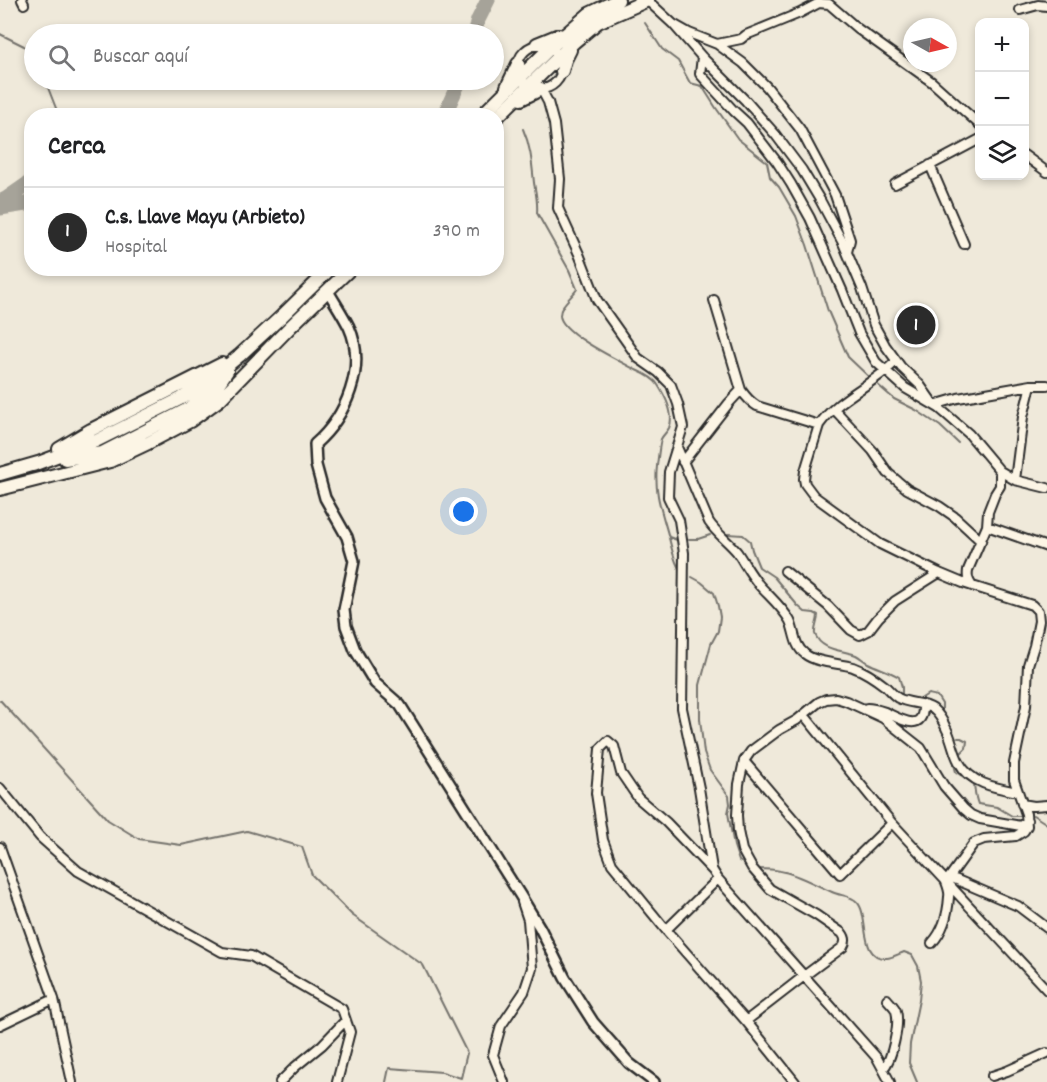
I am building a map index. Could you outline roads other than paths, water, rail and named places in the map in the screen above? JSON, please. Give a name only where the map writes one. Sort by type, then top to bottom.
[{"type":"highway","points":[[562,71],[572,37],[589,14],[618,0]]},
{"type":"highway","points":[[504,111],[530,84],[555,52],[572,37],[598,22],[647,0]]},
{"type":"highway","points":[[537,44],[572,37]]},
{"type":"highway","points":[[489,108],[505,92],[518,63]]},
{"type":"highway","points":[[505,92],[530,84]]},
{"type":"highway","points":[[0,474],[33,465],[96,441],[204,385],[239,356],[323,276]]},
{"type":"highway","points":[[0,489],[110,461],[190,421],[219,400],[343,276]]},
{"type":"street","points":[[647,0],[746,101],[775,134],[801,170],[820,200],[847,253],[874,325],[885,345],[896,361],[920,385],[934,405]]},
{"type":"street","points":[[717,44],[741,39],[819,3],[829,4],[932,82],[975,121]]},
{"type":"street","points":[[1020,10],[1038,5],[1047,6]]},
{"type":"street","points":[[673,24],[717,44],[751,70],[800,129],[835,195],[850,240],[847,253]]},
{"type":"street","points":[[530,84],[548,87],[554,84],[562,71],[562,63],[555,52],[544,45],[530,46],[524,51],[518,63],[518,71],[530,84],[548,102],[554,124],[560,179],[558,208],[597,300],[638,358],[658,372],[671,385],[678,404],[682,427],[669,472],[668,496],[679,520],[684,553],[682,708],[713,871]]},
{"type":"street","points":[[702,57],[700,74],[747,123],[791,184],[810,218],[859,333],[876,362],[905,388],[934,405],[969,434],[1000,471],[1015,480],[1047,488]]},
{"type":"street","points":[[895,184],[975,142]]},
{"type":"street","points":[[1029,158],[1045,167]]},
{"type":"street","points":[[930,165],[964,244]]},
{"type":"street","points":[[328,291],[350,329],[356,358],[347,401],[325,436],[315,444],[316,465],[325,498],[347,537],[354,561],[344,610],[346,626],[355,650],[375,683],[399,705],[520,895],[540,928],[565,978],[593,1022],[629,1063],[654,1082]]},
{"type":"street","points":[[714,300],[741,390],[751,402],[819,425]]},
{"type":"street","points":[[896,361],[886,371],[840,403],[823,419],[819,425],[804,479],[805,484],[809,490],[846,520],[880,544],[939,573],[1032,605],[1039,615],[1027,674],[1026,706],[1014,763],[1014,780],[1027,820],[1024,831],[1009,837],[978,840],[974,843],[948,880],[950,895],[944,921],[938,937],[932,943]]},
{"type":"street","points":[[934,405],[958,398],[1047,385]]},
{"type":"street","points":[[1015,480],[1023,417],[1031,386]]},
{"type":"street","points":[[683,462],[741,390]]},
{"type":"street","points":[[834,409],[873,451],[888,473],[908,489],[955,517],[981,541]]},
{"type":"street","points":[[677,447],[709,522],[714,530],[728,542],[759,586],[790,621],[797,645],[804,654],[815,659],[854,667],[883,684],[900,699],[933,709],[944,723],[959,763],[966,772],[975,780],[986,785],[1018,792]]},
{"type":"street","points":[[972,586],[967,576],[987,526],[988,512],[994,494],[1000,486],[1000,471]]},
{"type":"street","points":[[987,526],[1047,547]]},
{"type":"street","points":[[785,571],[828,606],[851,630],[860,635],[868,631],[895,601],[939,573]]},
{"type":"street","points":[[746,1021],[843,947],[846,942],[842,933],[816,915],[770,889],[752,868],[742,850],[737,815],[739,784],[744,761],[751,751],[779,730],[797,720],[819,702],[836,698],[883,718],[921,748],[944,786],[971,815],[1014,826],[1021,826],[1027,820]]},
{"type":"street","points":[[856,706],[873,708],[906,722],[912,722],[923,717],[923,705]]},
{"type":"street","points":[[804,715],[892,823],[948,880],[1047,990]]},
{"type":"street","points":[[795,1082],[612,864],[603,840],[596,793],[600,749],[608,741],[614,746],[621,773],[638,798],[666,822],[713,871],[877,1058],[890,1082]]},
{"type":"street","points":[[744,761],[840,874],[892,823]]},
{"type":"street","points":[[0,788],[40,837],[78,871],[222,952],[251,956],[342,1009],[350,1032],[337,1082]]},
{"type":"street","points":[[1022,804],[1047,805]]},
{"type":"street","points":[[0,847],[54,999],[72,1082]]},
{"type":"street","points":[[666,930],[718,879]]},
{"type":"street","points":[[948,880],[1018,906],[1047,928]]},
{"type":"street","points":[[504,1082],[493,1055],[501,1026],[524,992],[532,968],[528,920],[520,895]]},
{"type":"street","points":[[0,1025],[54,999]]},
{"type":"street","points":[[883,1069],[891,1057],[896,1028],[896,1011],[887,999]]},
{"type":"street","points":[[280,1082],[346,1020]]},
{"type":"street","points":[[992,1076],[1047,1053]]},
{"type":"waterway","points":[[477,24],[488,0]]},
{"type":"waterway","points":[[645,23],[662,49],[678,61],[690,83],[702,86],[738,139],[767,162],[770,177],[779,187],[796,216],[828,311],[848,357],[869,377]]},
{"type":"waterway","points":[[0,34],[24,46]]},
{"type":"waterway","points":[[49,90],[56,108]]},
{"type":"waterway","points":[[447,108],[456,90]]},
{"type":"waterway","points":[[523,129],[531,156],[537,213],[577,289],[562,308],[560,315],[563,322],[592,346],[654,380],[661,389],[668,406],[671,423],[660,442],[657,485],[659,502],[681,572]]},
{"type":"waterway","points":[[0,201],[24,187]]},
{"type":"waterway","points":[[0,208],[24,204]]},
{"type":"waterway","points":[[878,385],[894,399],[940,426],[958,443]]},
{"type":"waterway","points":[[728,534],[743,535],[750,541],[759,567],[774,577],[805,612],[818,615],[815,634],[822,644],[856,655],[899,677],[902,697]]},
{"type":"waterway","points":[[689,539],[710,535]]},
{"type":"waterway","points":[[669,537],[677,540]]},
{"type":"waterway","points":[[692,577],[714,593],[720,617],[718,631],[711,644],[700,685],[700,719],[704,753],[710,770],[729,796],[728,813],[734,846],[739,861],[746,865]]},
{"type":"waterway","points":[[919,700],[928,694],[937,696],[942,704],[942,711]]},
{"type":"waterway","points":[[0,700],[108,820],[139,839],[181,845],[247,831],[302,847],[312,875],[352,915],[423,965],[467,1053],[461,1078],[442,1072],[389,1068],[386,1082]]},
{"type":"waterway","points":[[958,738],[967,741],[966,748],[959,755]]},
{"type":"waterway","points":[[954,764],[956,772],[974,784],[978,804],[997,807],[1012,816],[1022,816]]},
{"type":"waterway","points":[[1033,815],[1047,824]]},
{"type":"waterway","points":[[757,869],[787,872],[852,898],[861,908],[868,945],[872,952],[878,957],[887,958],[904,952],[912,955],[918,966],[921,981],[909,1063],[917,1082]]},
{"type":"place","name":"C.s. Llave Mayu (Arbieto)","points":[[916,325]]}]
